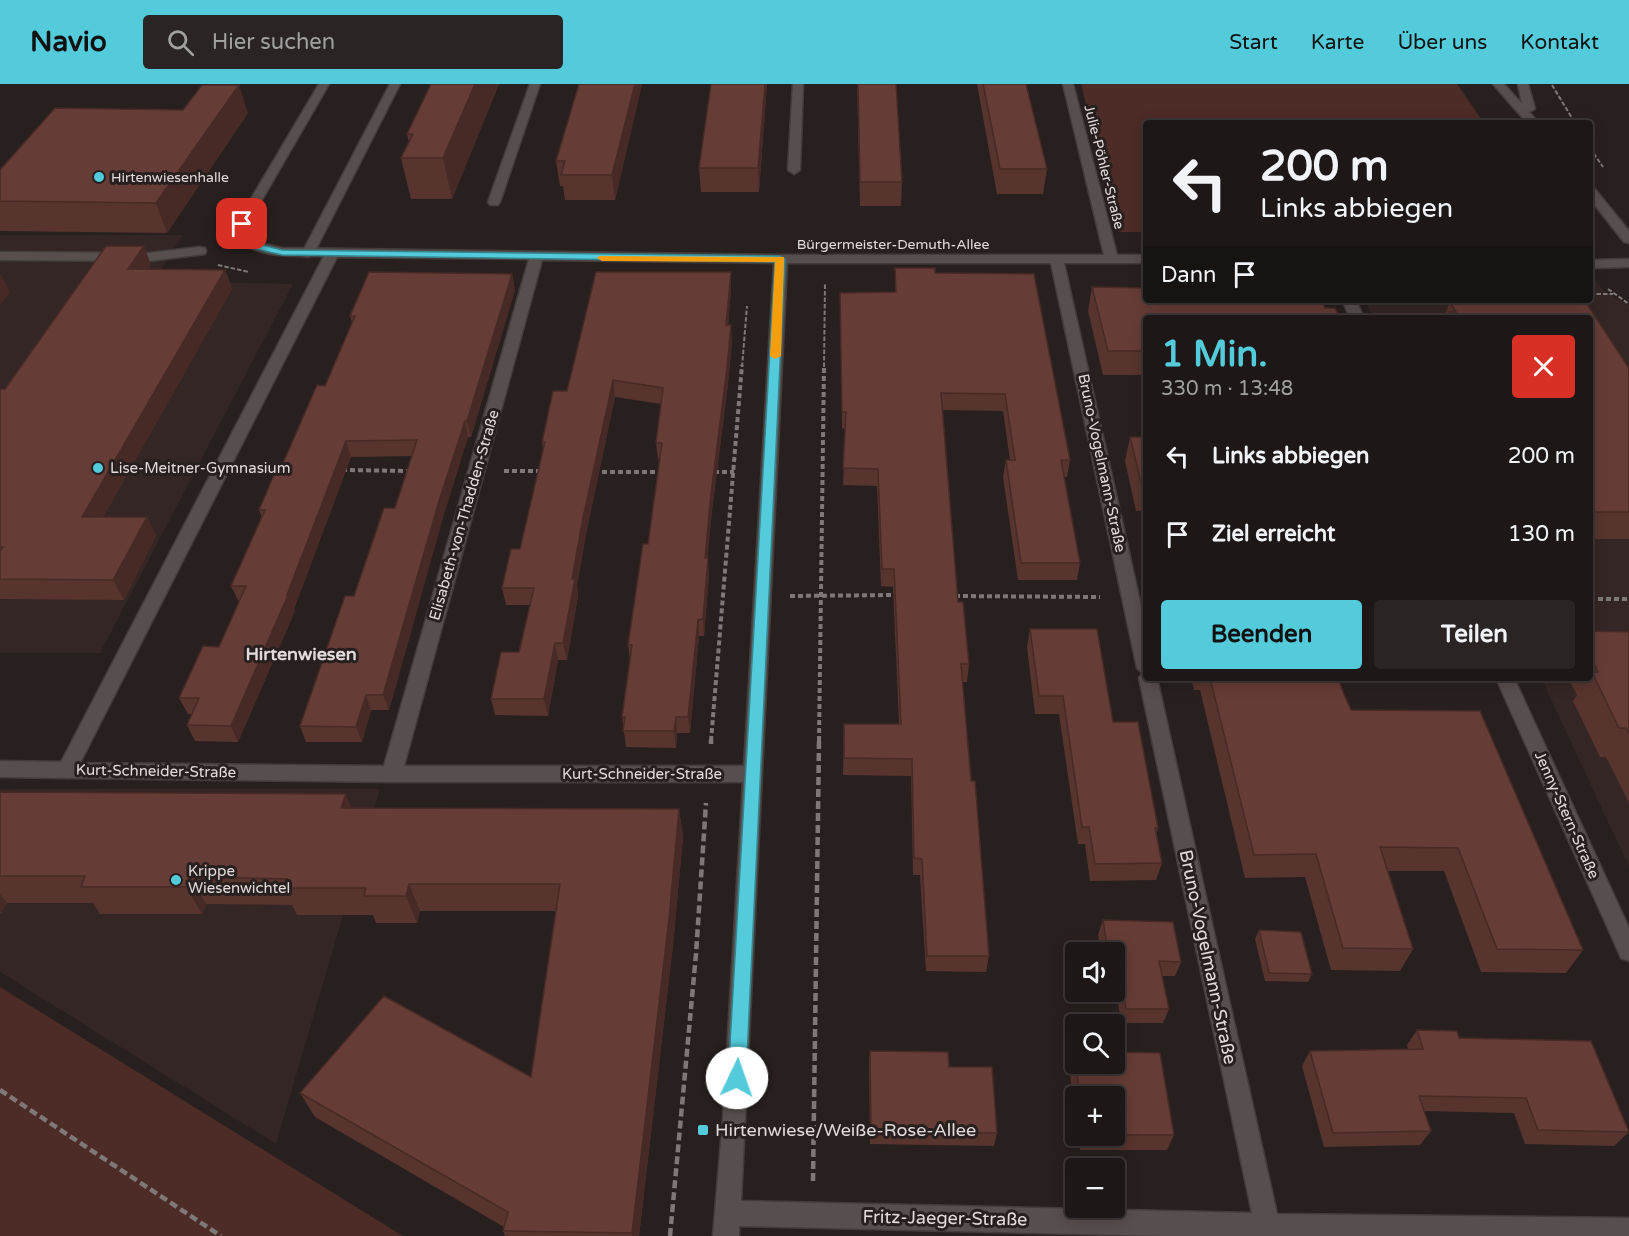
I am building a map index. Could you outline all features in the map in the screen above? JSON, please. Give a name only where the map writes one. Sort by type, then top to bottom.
[{"type":"street","name":"Bürgermeister-Demuth-Allee","points":[[324,84],[242,224],[243,236],[252,245],[273,251],[309,253],[537,257],[780,268],[1057,259],[1143,259]]},
{"type":"street","points":[[309,253],[395,84]]},
{"type":"street","points":[[494,202],[535,84]]},
{"type":"street","points":[[794,170],[798,84]]},
{"type":"street","name":"Julie-Pöhler-Straße","points":[[1068,84],[1111,258]]},
{"type":"street","points":[[1498,84],[1532,120]]},
{"type":"street","points":[[1511,84],[1529,109]]},
{"type":"street","points":[[1522,84],[1534,120]]},
{"type":"street","points":[[1593,195],[1629,239]]},
{"type":"street","points":[[0,255],[149,257],[200,251]]},
{"type":"street","name":"Kurt-Schneider-Straße","points":[[332,253],[67,770],[392,774],[753,774]]},
{"type":"street","name":"Elisabeth-von-Thadden-Straße","points":[[392,774],[537,257]]},
{"type":"street","name":"Bruno-Vogelmann-Straße","points":[[1057,259],[1143,654]]},
{"type":"street","points":[[1593,264],[1629,263]]},
{"type":"street","points":[[728,1224],[780,268]]},
{"type":"street","name":"Bruno-Vogelmann-Straße","points":[[1149,681],[1268,1231]]},
{"type":"street","name":"Jenny-Stern-Straße","points":[[1506,681],[1629,951]]},
{"type":"street","points":[[0,769],[67,770]]},
{"type":"street","name":"Fritz-Jaeger-Straße","points":[[728,1224],[812,1215],[1268,1231],[1629,1231]]},
{"type":"path","points":[[1551,84],[1573,120]]},
{"type":"path","points":[[215,264],[251,273]]},
{"type":"path","points":[[780,268],[825,276],[812,1215]]},
{"type":"path","points":[[1593,294],[1613,294]]},
{"type":"path","points":[[763,596],[904,596]]},
{"type":"path","points":[[952,596],[1131,597]]},
{"type":"path","points":[[1593,599],[1629,600]]},
{"type":"path","points":[[0,1090],[221,1236]]},
{"type":"shaded area","points":[[1081,84],[1457,84],[1482,120],[1143,120],[1143,232],[1118,232]]},
{"type":"shaded area","name":"Lise-Meitner-Gymnasium","points":[[0,235],[183,235],[154,280],[293,284],[100,653],[0,653]]},
{"type":"shaded area","points":[[1593,277],[1604,291],[1629,305],[1629,867],[1542,681],[1593,681],[1593,315],[1372,315],[1366,303],[1593,303]]},
{"type":"shaded area","name":"Krippe Wiesenwichtel","points":[[0,789],[380,789],[276,1144],[0,972]]},
{"type":"shaded area","points":[[0,987],[403,1236],[0,1236]]},
{"type":"building","points":[[431,84],[475,84],[443,158],[401,158],[413,134],[407,134]]},
{"type":"building","points":[[579,84],[635,84],[612,175],[561,175],[565,161],[556,161]]},
{"type":"building","points":[[711,84],[765,84],[758,168],[699,168]]},
{"type":"building","points":[[858,84],[896,84],[902,182],[860,182]]},
{"type":"building","points":[[983,84],[1026,84],[1047,169],[1000,169]]},
{"type":"building","points":[[202,85],[239,85],[156,203],[0,201],[0,170],[55,108],[183,110]]},
{"type":"building","points":[[106,246],[144,246],[128,269],[225,270],[82,517],[147,517],[113,580],[0,579],[0,551],[3,547],[0,547],[0,390],[5,389]]},
{"type":"building","points":[[895,268],[935,268],[935,273],[1034,274],[1070,460],[1061,460],[1080,563],[1021,563],[1006,460],[1015,460],[1005,394],[941,393],[958,602],[963,602],[969,664],[961,664],[971,781],[975,781],[989,956],[927,956],[922,859],[914,858],[912,759],[844,758],[844,724],[901,724],[894,569],[882,569],[878,469],[843,468],[846,412],[842,412],[840,293],[896,292]]},
{"type":"building","points":[[369,272],[512,274],[467,421],[465,421],[439,501],[383,695],[366,695],[356,727],[300,726],[345,596],[354,596],[384,508],[395,508],[417,440],[346,441],[288,595],[231,726],[187,725],[199,698],[179,698],[203,646],[219,647],[246,586],[231,586],[265,510],[259,510],[279,463],[283,463],[317,385],[325,386],[355,316],[350,316]]},
{"type":"building","points":[[596,272],[731,272],[726,325],[731,325],[711,494],[705,558],[708,558],[703,619],[698,620],[688,717],[676,717],[674,731],[623,731],[625,717],[622,717],[632,645],[628,645],[643,544],[648,544],[662,443],[656,443],[663,388],[613,380],[583,518],[563,643],[555,643],[544,699],[491,699],[501,652],[519,652],[534,588],[502,588],[511,549],[520,549],[545,442],[542,442],[553,391],[567,391]]},
{"type":"building","points":[[1092,287],[1143,288],[1143,303],[1322,303],[1325,308],[1335,308],[1338,315],[1143,315],[1143,351],[1108,351]]},
{"type":"building","points":[[1451,303],[1587,304],[1629,368],[1629,512],[1593,512],[1593,315],[1450,315],[1448,312],[1456,312]]},
{"type":"building","points":[[1130,437],[1143,437],[1142,486]]},
{"type":"building","points":[[1030,629],[1097,629],[1113,722],[1138,722],[1158,828],[1155,828],[1162,863],[1095,864],[1089,827],[1082,827],[1063,696],[1039,696]]},
{"type":"building","points":[[1593,631],[1629,632],[1629,733],[1626,728],[1619,728],[1593,674],[1593,672],[1598,672],[1593,661]]},
{"type":"building","points":[[1211,681],[1339,681],[1351,710],[1480,711],[1583,950],[1497,949],[1458,848],[1380,847],[1413,949],[1343,948],[1316,854],[1254,855]]},
{"type":"building","points":[[0,792],[346,794],[341,808],[679,809],[669,919],[632,1233],[503,1231],[508,1212],[300,1093],[384,996],[531,1077],[560,884],[409,884],[406,896],[364,896],[366,888],[283,888],[287,879],[190,877],[186,887],[81,887],[85,876],[0,876]]},
{"type":"building","points":[[1103,920],[1173,922],[1181,962],[1159,961],[1169,1009],[1126,1009],[1125,942],[1106,942]]},
{"type":"building","points":[[1259,930],[1301,932],[1312,974],[1269,973]]},
{"type":"building","points":[[1417,1030],[1457,1031],[1459,1038],[1591,1041],[1629,1132],[1538,1130],[1526,1098],[1419,1096],[1431,1131],[1333,1133],[1310,1051],[1423,1049]]},
{"type":"building","points":[[870,1051],[948,1052],[949,1067],[992,1067],[997,1133],[871,1132]]},
{"type":"building","points":[[1125,1052],[1160,1053],[1174,1135],[1125,1135],[1125,1086],[1079,1086],[1077,1074],[1125,1074]]},
{"type":"slow traffic","points":[[602,258],[780,259],[775,356]]},
{"type":"place","name":"Hirtenwiesenhalle","points":[[99,177]]},
{"type":"place","name":"Lise-Meitner-Gymnasium","points":[[98,468]]},
{"type":"place","name":"Krippe Wiesenwichtel","points":[[176,880]]},
{"type":"place","name":"Hirtenwiese/Weiße-Rose-Allee","points":[[703,1130]]},
{"type":"district","name":"Hirtenwiesen","points":[[301,654]]},
{"type":"route","points":[[242,224],[243,236],[252,245],[265,250],[282,252],[780,259],[737,1078]]}]
